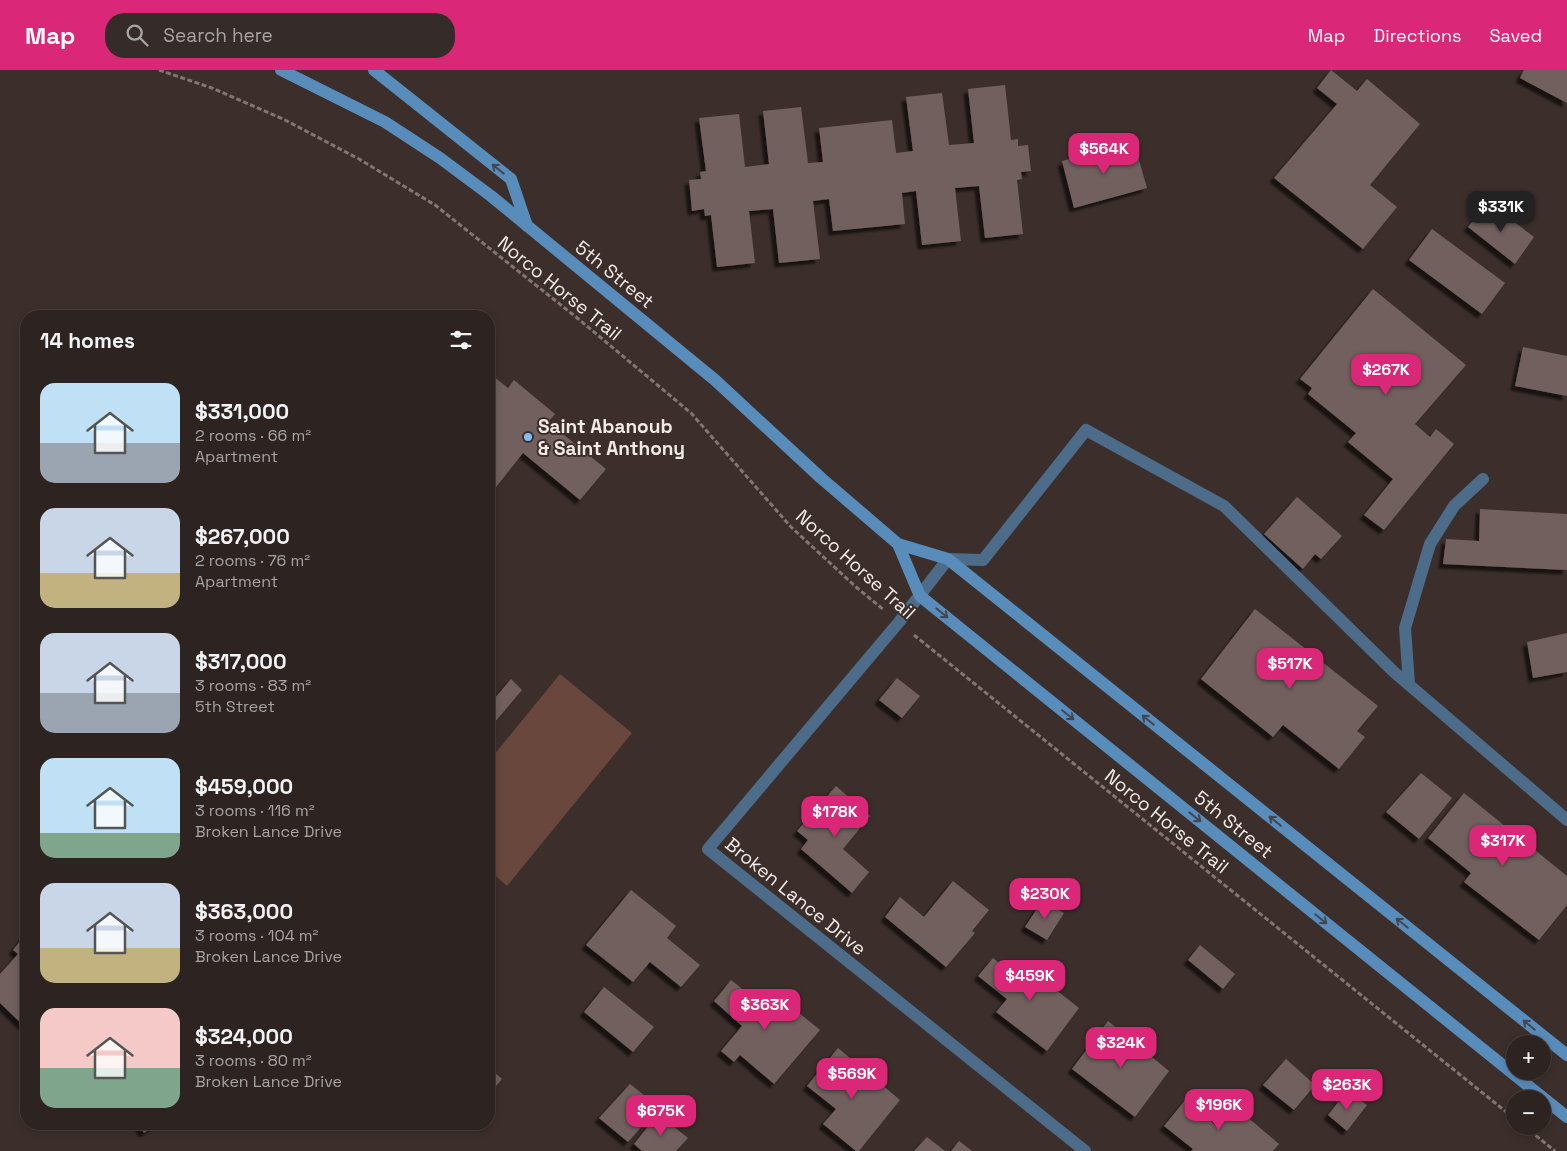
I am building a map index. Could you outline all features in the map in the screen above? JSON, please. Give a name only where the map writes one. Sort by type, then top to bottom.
[{"type":"street","name":"5th Street","points":[[280,70],[385,122],[440,158],[491,196],[715,380],[821,478],[898,544],[948,560],[1567,1055]]},
{"type":"street","points":[[374,70],[511,179],[527,226]]},
{"type":"street","points":[[948,560],[982,560],[1086,430],[1224,506],[1339,619],[1409,684],[1567,820]]},
{"type":"street","points":[[1409,684],[1405,628],[1430,544],[1454,506],[1483,479]]},
{"type":"street","name":"5th Street","points":[[898,544],[920,596],[1567,1117]]},
{"type":"street","name":"Broken Lance Drive","points":[[948,560],[899,622],[708,849],[1085,1151]]},
{"type":"path","name":"Norco Horse Trail","points":[[159,70],[212,88],[285,120],[359,159],[435,206],[576,317],[691,413],[790,527],[856,587],[1506,1112]]},
{"type":"path","points":[[1535,1135],[1555,1151]]},
{"type":"shaded area","points":[[560,674],[632,733],[507,886],[495,875],[495,754]]},
{"type":"building","points":[[1331,70],[1357,91],[1367,79],[1420,124],[1370,185],[1397,207],[1363,249],[1274,178],[1337,104],[1317,88]]},
{"type":"building","points":[[1524,70],[1567,70],[1567,103],[1520,78]]},
{"type":"building","points":[[1005,85],[1011,140],[1018,139],[1018,146],[1028,145],[1031,171],[1021,172],[1022,179],[1017,180],[1023,234],[985,238],[979,186],[955,188],[961,241],[922,245],[916,191],[902,193],[905,224],[833,231],[829,199],[813,201],[820,259],[779,263],[773,209],[749,211],[755,263],[717,267],[711,215],[705,216],[704,209],[692,211],[689,180],[701,179],[700,172],[706,171],[699,118],[739,114],[745,167],[769,164],[763,111],[801,107],[808,163],[823,162],[819,128],[892,120],[896,153],[913,151],[906,97],[942,93],[949,145],[974,143],[968,89]]},
{"type":"building","points":[[1134,143],[1147,188],[1074,208],[1062,161]]},
{"type":"building","points":[[1488,202],[1534,237],[1515,264],[1468,227]]},
{"type":"building","points":[[1432,229],[1505,283],[1482,314],[1409,260]]},
{"type":"building","points":[[1373,289],[1466,365],[1415,424],[1430,437],[1436,429],[1454,444],[1384,530],[1364,515],[1393,479],[1348,442],[1356,433],[1308,394],[1312,388],[1300,379]]},
{"type":"building","points":[[1523,347],[1567,356],[1567,396],[1515,386]]},
{"type":"building","name":"Saint Abanoub & Saint Anthony","points":[[495,378],[508,388],[514,380],[555,414],[548,422],[606,469],[580,500],[523,453],[495,488]]},
{"type":"building","points":[[1297,497],[1342,536],[1321,559],[1315,554],[1303,569],[1264,534]]},
{"type":"building","points":[[1480,509],[1567,514],[1567,570],[1443,564],[1446,539],[1479,541]]},
{"type":"building","points":[[1255,609],[1378,706],[1357,731],[1365,737],[1339,769],[1283,725],[1273,737],[1201,679]]},
{"type":"building","points":[[1567,633],[1567,672],[1533,678],[1527,642]]},
{"type":"building","points":[[897,678],[920,696],[902,718],[879,700]]},
{"type":"building","points":[[511,679],[522,690],[495,722],[495,698]]},
{"type":"building","points":[[1421,773],[1452,798],[1419,839],[1386,812]]},
{"type":"building","points":[[836,786],[870,816],[843,849],[869,872],[852,893],[801,849],[808,840],[797,831]]},
{"type":"building","points":[[1464,793],[1567,876],[1567,905],[1539,940],[1464,882],[1471,873],[1428,838]]},
{"type":"building","points":[[953,881],[989,910],[972,931],[975,933],[946,967],[885,917],[900,897],[924,917]]},
{"type":"building","points":[[631,890],[676,926],[667,938],[700,965],[681,987],[650,962],[633,982],[586,945]]},
{"type":"building","points":[[1042,901],[1064,913],[1047,940],[1025,927]]},
{"type":"building","points":[[20,941],[20,1022],[0,1003],[0,974],[18,954],[13,950]]},
{"type":"building","points":[[1200,945],[1235,974],[1223,989],[1188,960]]},
{"type":"building","points":[[993,958],[1009,971],[1018,960],[1079,1008],[1047,1051],[996,1012],[1007,999],[978,976]]},
{"type":"building","points":[[731,980],[760,1003],[771,990],[820,1030],[774,1084],[740,1055],[734,1062],[721,1051],[742,1026],[714,1001]]},
{"type":"building","points":[[604,987],[654,1027],[633,1052],[584,1012]]},
{"type":"building","points":[[1108,1021],[1169,1071],[1135,1117],[1072,1069]]},
{"type":"building","points":[[838,1048],[900,1100],[859,1151],[856,1151],[823,1124],[836,1109],[807,1086]]},
{"type":"building","points":[[1286,1059],[1315,1085],[1294,1110],[1263,1085]]},
{"type":"building","points":[[495,1073],[502,1079],[495,1087]]},
{"type":"building","points":[[630,1084],[659,1107],[628,1142],[599,1118]]},
{"type":"building","points":[[1347,1091],[1367,1105],[1347,1131],[1328,1115]]},
{"type":"building","points":[[1186,1099],[1215,1125],[1232,1104],[1279,1144],[1273,1151],[1191,1151],[1193,1149],[1164,1126]]},
{"type":"building","points":[[658,1114],[688,1138],[676,1151],[642,1151],[634,1144]]},
{"type":"building","points":[[927,1137],[945,1151],[914,1151]]},
{"type":"building","points":[[959,1141],[972,1151],[951,1151]]},
{"type":"place","name":"Saint Abanoub & Saint Anthony","points":[[528,437]]}]
